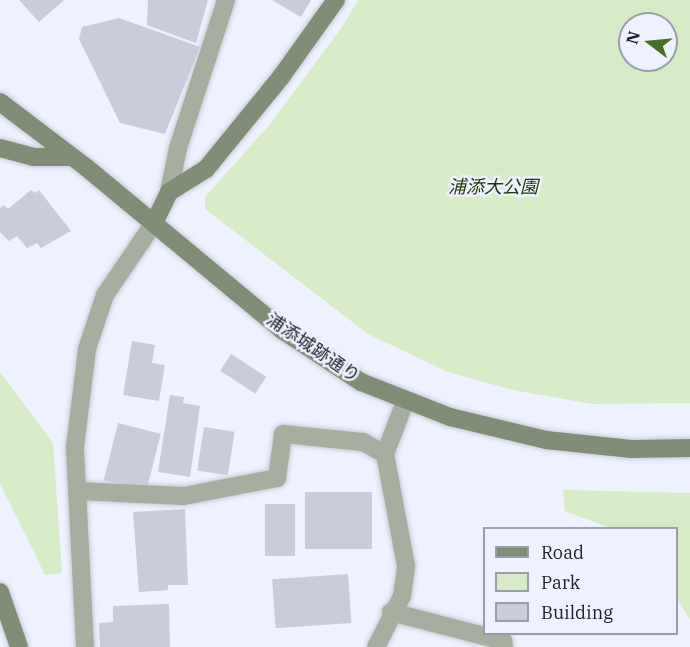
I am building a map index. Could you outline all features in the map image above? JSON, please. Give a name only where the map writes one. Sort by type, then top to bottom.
[{"type":"main road","points":[[154,224],[169,192],[206,169],[281,77],[336,0]]},
{"type":"main road","name":"浦添城跡通り","points":[[0,102],[72,156],[282,330],[361,382],[405,402],[495,430],[546,440],[632,449],[690,448]]},
{"type":"main road","points":[[0,148],[34,156],[72,156]]},
{"type":"main road","points":[[0,591],[19,647]]},
{"type":"street","points":[[169,192],[178,148],[226,0]]},
{"type":"street","points":[[85,647],[77,491],[78,403],[94,321],[105,295],[154,224]]},
{"type":"street","points":[[376,647],[402,596],[406,566],[385,454],[405,402]]},
{"type":"street","points":[[77,491],[184,496],[277,478],[283,434],[363,442],[385,454]]},
{"type":"street","points":[[392,612],[503,641],[504,647]]},
{"type":"green space","name":"浦添大公園","points":[[358,0],[690,0],[690,403],[593,404],[513,390],[448,372],[368,334],[205,209],[205,197],[271,123],[342,27]]},
{"type":"green space","points":[[0,372],[53,443],[62,573],[45,575],[0,483]]},
{"type":"green space","points":[[563,490],[690,493],[690,619],[678,601],[678,527],[607,527],[565,511]]},
{"type":"building","points":[[19,0],[64,0],[39,22]]},
{"type":"building","points":[[148,0],[208,0],[196,43],[147,25]]},
{"type":"building","points":[[272,0],[311,0],[301,17]]},
{"type":"building","points":[[119,18],[200,47],[165,134],[120,123],[79,39],[82,27]]},
{"type":"building","points":[[31,190],[35,193],[39,190],[71,231],[41,248],[37,243],[27,248],[17,236],[9,241],[0,232],[0,208],[4,205],[8,209]]},
{"type":"building","points":[[132,341],[155,345],[152,363],[165,365],[159,401],[123,395]]},
{"type":"building","points":[[231,354],[266,377],[255,394],[220,371]]},
{"type":"building","points":[[170,395],[184,397],[183,403],[200,406],[190,477],[158,472]]},
{"type":"building","points":[[118,423],[161,434],[146,491],[104,480]]},
{"type":"building","points":[[204,427],[235,432],[228,475],[197,470]]},
{"type":"building","points":[[305,492],[372,492],[372,549],[305,549]]},
{"type":"building","points":[[265,504],[295,504],[295,556],[265,556]]},
{"type":"building","points":[[185,509],[188,585],[168,585],[168,590],[139,592],[133,512]]},
{"type":"building","points":[[348,574],[351,623],[276,628],[272,579]]},
{"type":"building","points":[[169,604],[170,647],[100,647],[99,623],[113,622],[113,606]]}]
